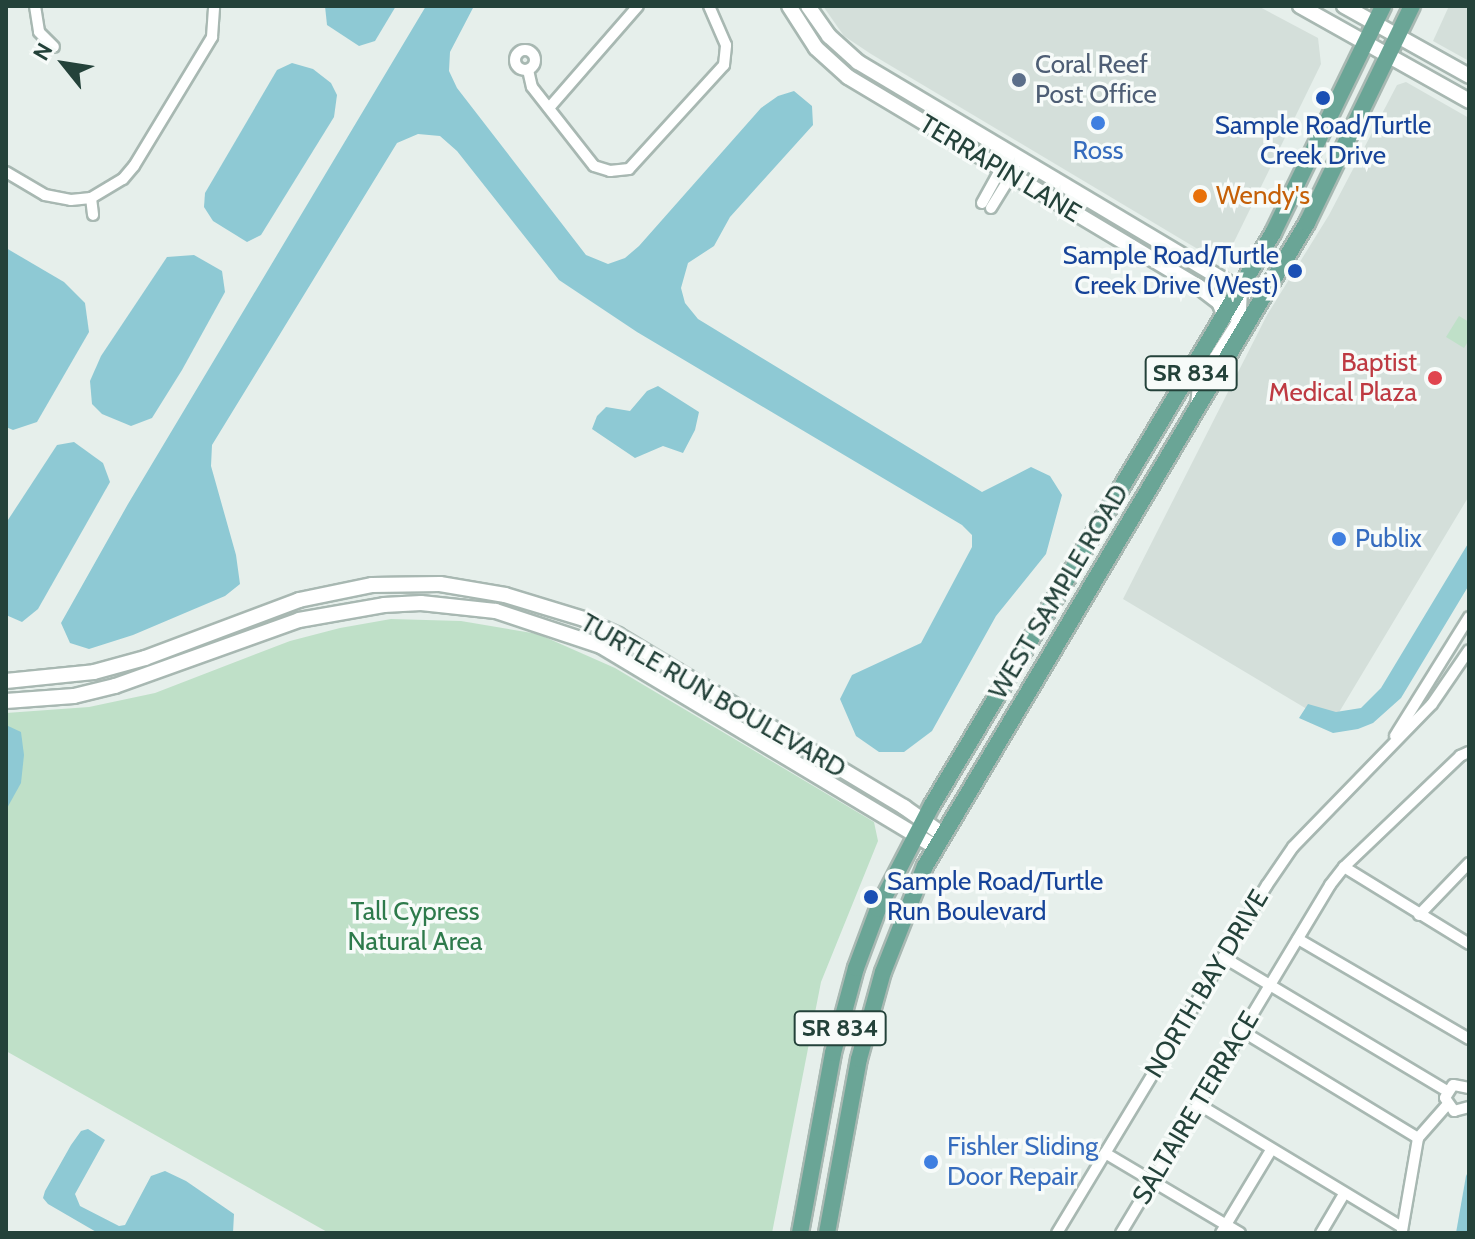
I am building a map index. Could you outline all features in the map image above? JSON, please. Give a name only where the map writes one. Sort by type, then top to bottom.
[{"type":"main road","name":"WEST SAMPLE ROAD","points":[[800,1233],[833,1053],[856,968],[878,909],[919,828],[1225,317],[1299,184],[1383,6]]},
{"type":"main road","name":"WEST SAMPLE ROAD","points":[[827,1233],[859,1059],[883,972],[904,913],[939,841],[1322,195],[1412,6]]},
{"type":"main road","points":[[1099,525],[1105,563]]},
{"type":"street","points":[[35,6],[39,32],[54,47]]},
{"type":"street","points":[[6,172],[45,195],[71,200],[91,198],[108,191],[134,166],[212,37],[214,6]]},
{"type":"street","points":[[549,108],[638,6]]},
{"type":"street","points":[[528,70],[532,87],[594,166],[610,171],[629,169],[638,163],[724,65],[726,45],[709,6]]},
{"type":"street","name":"TERRAPIN LANE","points":[[789,6],[816,48],[848,77],[1213,296],[1225,317]]},
{"type":"street","name":"TERRAPIN LANE","points":[[808,6],[829,36],[858,62],[1240,290]]},
{"type":"street","points":[[1300,6],[1469,101]]},
{"type":"street","points":[[1344,6],[1469,76]]},
{"type":"street","points":[[987,206],[1018,158]]},
{"type":"street","points":[[91,198],[93,215]]},
{"type":"street","points":[[1198,407],[1200,384],[1238,324],[1240,290]]},
{"type":"street","name":"TURTLE RUN BOULEVARD","points":[[6,681],[94,672],[145,658],[299,600],[372,585],[440,584],[519,599],[584,619],[618,635],[939,841]]},
{"type":"street","name":"TURTLE RUN BOULEVARD","points":[[6,701],[74,696],[115,686],[313,618],[409,604],[496,611],[601,646],[919,828]]},
{"type":"street","name":"NORTH BAY DRIVE","points":[[1383,754],[1469,617]]},
{"type":"street","name":"NORTH BAY DRIVE","points":[[1057,1233],[1293,847],[1432,704],[1469,650]]},
{"type":"street","name":"SALTAIRE TERRACE","points":[[1121,1233],[1344,867],[1460,756],[1468,752]]},
{"type":"street","points":[[1419,915],[1469,863]]},
{"type":"street","points":[[1344,867],[1469,944]]},
{"type":"street","points":[[1298,939],[1469,1039]]},
{"type":"street","points":[[1223,957],[1447,1091]]},
{"type":"street","points":[[1242,1031],[1418,1138]]},
{"type":"street","points":[[1198,1104],[1402,1230],[1418,1138],[1447,1105],[1447,1091],[1453,1085],[1468,1084]]},
{"type":"street","points":[[1447,1105],[1459,1111],[1469,1107]]},
{"type":"street","points":[[1224,1229],[1271,1150]]},
{"type":"street","points":[[1105,1153],[1224,1229],[1240,1233]]},
{"type":"street","points":[[1321,1233],[1344,1194]]},
{"type":"shaded area","points":[[823,6],[1258,6],[1318,38],[1321,64],[1233,244],[1214,252],[1201,251],[871,54],[844,36]]},
{"type":"shaded area","points":[[1449,6],[1469,6],[1469,61],[1433,41]]},
{"type":"shaded area","points":[[1406,82],[1469,118],[1469,496],[1332,724],[1123,599],[1267,315],[1329,215],[1397,85]]},
{"type":"green space","points":[[1459,316],[1469,322],[1469,340],[1464,348],[1446,337]]},
{"type":"green space","name":"Tall Cypress Natural Area","points":[[391,619],[461,621],[538,634],[615,668],[874,822],[878,841],[821,982],[772,1233],[329,1233],[6,1051],[6,713],[89,707],[155,693],[290,641]]},
{"type":"water","points":[[325,6],[396,6],[375,41],[359,46],[327,25]]},
{"type":"water","points":[[426,6],[474,6],[450,52],[449,71],[457,88],[586,255],[608,264],[625,258],[639,246],[761,108],[778,96],[794,91],[812,106],[813,125],[730,217],[714,246],[688,263],[681,288],[685,303],[698,319],[982,492],[1031,467],[1050,476],[1062,495],[1046,554],[996,616],[932,731],[904,752],[879,752],[856,736],[840,699],[852,675],[921,643],[972,547],[972,535],[962,525],[637,332],[559,280],[457,151],[440,136],[418,134],[397,143],[212,445],[211,466],[236,555],[240,584],[225,596],[133,635],[89,649],[70,643],[61,623],[128,504]]},
{"type":"water","points":[[292,63],[313,69],[331,83],[337,95],[334,117],[261,235],[247,242],[213,221],[204,207],[205,193],[277,70]]},
{"type":"water","points":[[6,248],[64,282],[85,303],[89,332],[37,422],[13,430],[6,427]]},
{"type":"water","points":[[194,255],[222,271],[225,292],[182,370],[152,418],[131,426],[102,414],[92,404],[90,381],[101,356],[167,257]]},
{"type":"water","points":[[658,386],[699,412],[695,430],[683,453],[663,446],[635,458],[592,429],[597,416],[606,407],[630,411],[647,391]]},
{"type":"water","points":[[74,442],[103,463],[110,482],[38,609],[22,622],[6,615],[6,523],[57,445]]},
{"type":"water","points":[[1469,542],[1469,585],[1401,698],[1373,723],[1358,729],[1333,733],[1299,718],[1308,704],[1336,712],[1361,708],[1381,688]]},
{"type":"water","points":[[6,725],[21,732],[24,755],[21,783],[6,810]]},
{"type":"water","points":[[88,1129],[105,1140],[75,1194],[80,1206],[119,1226],[125,1225],[151,1176],[165,1171],[186,1181],[234,1214],[233,1233],[98,1233],[48,1204],[43,1198],[45,1191],[71,1145],[81,1131]]},
{"type":"water","points":[[1469,1170],[1469,1233],[1456,1233],[1466,1176]]},
{"type":"place","name":"Coral Reef Post Office","points":[[1019,80]]},
{"type":"place","name":"Sample Road/Turtle Creek Drive","points":[[1323,98]]},
{"type":"place","name":"Ross","points":[[1098,123]]},
{"type":"place","name":"Wendy's","points":[[1200,196]]},
{"type":"place","name":"Sample Road/Turtle Creek Drive (West)","points":[[1295,271]]},
{"type":"place","name":"Baptist Medical Plaza","points":[[1435,378]]},
{"type":"place","name":"Publix","points":[[1339,539]]},
{"type":"place","name":"Sample Road/Turtle Run Boulevard","points":[[871,897]]},
{"type":"place","name":"Fishler Sliding Door Repair","points":[[931,1162]]}]
